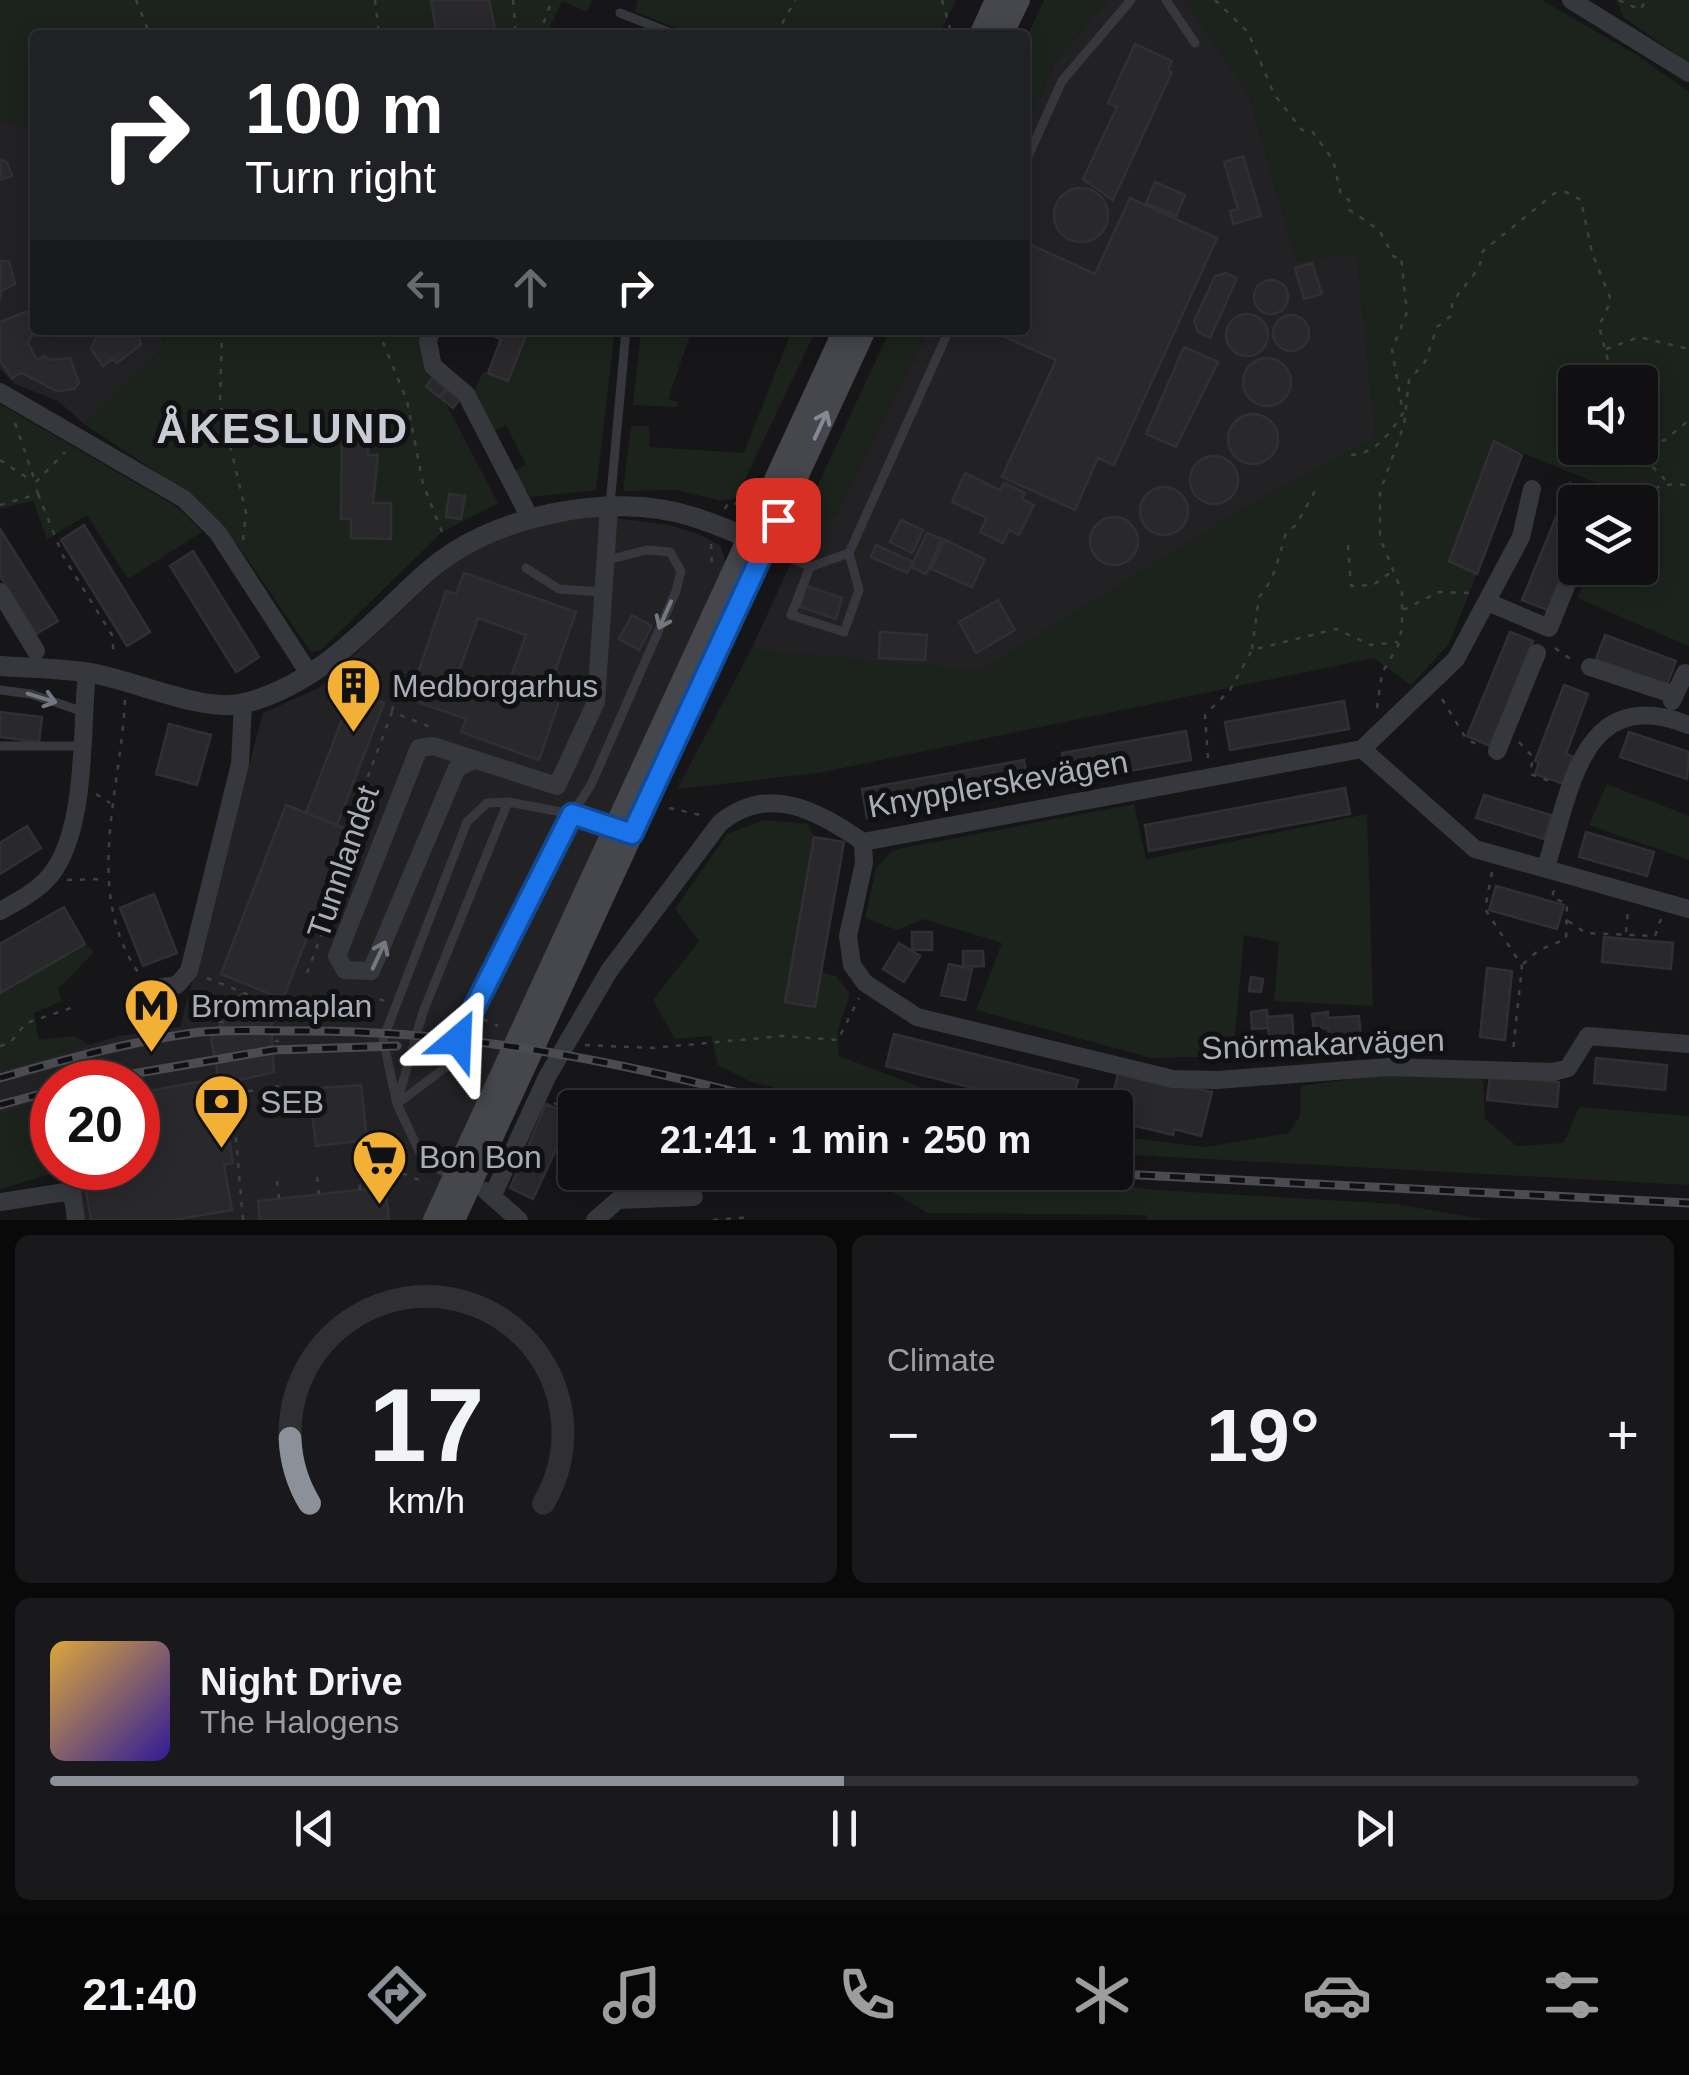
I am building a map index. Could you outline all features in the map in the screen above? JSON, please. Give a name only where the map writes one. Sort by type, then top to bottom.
[{"type":"main road","points":[[982,30],[996,0]]},
{"type":"main road","points":[[1004,30],[1018,0]]},
{"type":"main road","points":[[434,1220],[462,1179],[624,831],[757,542],[842,335]]},
{"type":"main road","points":[[757,542],[863,335]]},
{"type":"main road","points":[[454,1220],[462,1179]]},
{"type":"street","points":[[1571,0],[1689,73]]},
{"type":"street","points":[[430,335],[433,366],[466,394],[529,516]]},
{"type":"street","points":[[0,392],[184,498],[230,552],[310,674]]},
{"type":"street","points":[[1532,489],[1521,537],[1490,603],[1456,659],[1362,749],[1460,838],[1491,855],[1689,909]]},
{"type":"street","points":[[474,760],[557,786],[596,702],[610,508]]},
{"type":"street","points":[[0,666],[87,672],[224,708],[243,704],[310,674],[362,635],[453,552],[481,534],[529,516],[610,508],[670,511],[757,542]]},
{"type":"street","points":[[1490,603],[1549,628],[1566,585]]},
{"type":"street","points":[[0,592],[36,651]]},
{"type":"street","points":[[1500,743],[1537,653]]},
{"type":"street","points":[[1590,667],[1675,694]]},
{"type":"street","points":[[0,911],[31,894],[54,870],[67,843],[87,672]]},
{"type":"street","points":[[1665,716],[1685,673]]},
{"type":"street","points":[[147,982],[176,985],[189,971],[240,764],[243,704]]},
{"type":"street","points":[[1552,869],[1584,750],[1604,726],[1656,712],[1689,725]]},
{"type":"street","name":"Tunnlandet","points":[[432,746],[474,760],[456,768],[371,971],[345,970],[337,956],[412,757],[419,748],[432,746]]},
{"type":"street","name":"Knypplerskevägen","points":[[720,823],[736,809],[784,801],[825,816],[863,842],[1362,749]]},
{"type":"street","points":[[492,1195],[568,1039],[609,971],[720,823]]},
{"type":"street","name":"Snörmakarvägen","points":[[863,842],[864,863],[848,936],[852,965],[865,983],[917,1017],[1173,1079],[1217,1080],[1388,1067],[1568,1068],[1588,1036],[1689,1044]]},
{"type":"street","points":[[462,1179],[492,1195],[519,1220]]},
{"type":"street","points":[[0,1202],[72,1192],[76,1220]]},
{"type":"street","points":[[595,1220],[618,1200],[694,1197]]},
{"type":"lane","points":[[1030,151],[1062,80],[1131,0]]},
{"type":"lane","points":[[1166,0],[1195,43]]},
{"type":"lane","points":[[620,13],[663,30]]},
{"type":"lane","points":[[610,508],[626,335]]},
{"type":"lane","points":[[810,567],[792,615],[844,632],[859,590],[849,554],[946,335]]},
{"type":"lane","points":[[757,542],[810,567],[849,554]]},
{"type":"lane","points":[[397,1104],[446,1067],[572,814],[592,786],[676,592],[681,571],[670,552],[647,550],[608,560]]},
{"type":"lane","points":[[526,568],[559,589],[605,593]]},
{"type":"lane","points":[[0,690],[30,694],[84,712]]},
{"type":"lane","points":[[0,746],[30,750],[81,746]]},
{"type":"lane","points":[[557,786],[560,801],[572,814]]},
{"type":"lane","points":[[462,1179],[438,1169],[420,1153],[397,1104],[383,1039],[466,822],[487,803],[508,802],[572,814],[624,831]]},
{"type":"lane","points":[[397,1104],[424,1012],[508,802]]},
{"type":"path","points":[[136,0],[148,30]]},
{"type":"path","points":[[375,0],[378,30]]},
{"type":"path","points":[[512,0],[515,30]]},
{"type":"path","points":[[541,30],[552,0]]},
{"type":"path","points":[[779,30],[795,0]]},
{"type":"path","points":[[942,0],[951,30]]},
{"type":"path","points":[[1214,0],[1248,32],[1285,111],[1302,130],[1312,130],[1333,160],[1341,195],[1349,200],[1348,209],[1379,230],[1394,257],[1401,258],[1407,312],[1392,350],[1403,413],[1385,441],[1358,455],[1349,455]]},
{"type":"path","points":[[1619,0],[1640,10],[1646,0]]},
{"type":"path","points":[[1380,730],[1377,709],[1382,673],[1400,642],[1402,592],[1380,538],[1380,492],[1394,460],[1409,380],[1425,362],[1436,327],[1452,315],[1452,302],[1479,268],[1483,251],[1555,193],[1566,192],[1581,200],[1585,212],[1592,252],[1611,300],[1599,326],[1606,365]]},
{"type":"path","points":[[222,335],[220,402],[246,513],[243,544],[230,552]]},
{"type":"path","points":[[380,335],[407,401],[423,484],[444,537]]},
{"type":"path","points":[[1605,349],[1639,337],[1689,349]]},
{"type":"path","points":[[1658,442],[1689,420]]},
{"type":"path","points":[[14,423],[63,556],[112,635],[114,658],[87,672]]},
{"type":"path","points":[[35,483],[79,438]]},
{"type":"path","points":[[0,460],[35,483]]},
{"type":"path","points":[[1652,465],[1669,484]]},
{"type":"path","points":[[1658,487],[1689,485]]},
{"type":"path","points":[[1211,777],[1205,715],[1230,690],[1252,650],[1258,597],[1270,588],[1280,566],[1286,533],[1296,525],[1314,491]]},
{"type":"path","points":[[0,504],[38,494]]},
{"type":"path","points":[[711,564],[716,526],[728,503],[743,504]]},
{"type":"path","points":[[1348,545],[1352,586],[1373,586],[1395,568]]},
{"type":"path","points":[[1402,610],[1439,592],[1454,590],[1490,603]]},
{"type":"path","points":[[1549,628],[1556,650],[1590,667]]},
{"type":"path","points":[[1252,650],[1336,629],[1371,644],[1400,642]]},
{"type":"path","points":[[1431,686],[1467,740],[1530,749],[1534,757],[1530,774],[1571,789]]},
{"type":"path","points":[[125,690],[122,758],[112,804],[106,879],[147,982]]},
{"type":"path","points":[[392,712],[396,694]]},
{"type":"path","points":[[666,807],[720,823]]},
{"type":"path","points":[[1491,855],[1486,909],[1522,966],[1511,1070]]},
{"type":"path","points":[[1522,966],[1539,950],[1564,943],[1567,904],[1552,897],[1552,869]]},
{"type":"path","points":[[68,880],[106,879]]},
{"type":"path","points":[[1626,934],[1630,893]]},
{"type":"path","points":[[1568,921],[1586,933],[1659,934],[1664,903]]},
{"type":"path","points":[[189,971],[206,1010],[218,1022],[223,1022],[238,990]]},
{"type":"path","points":[[189,971],[284,1009]]},
{"type":"path","points":[[367,996],[396,1005]]},
{"type":"path","points":[[568,1039],[628,1049],[783,1036],[838,1040],[857,1002]]},
{"type":"path","points":[[0,1046],[26,1023],[78,1006]]},
{"type":"path","points":[[243,1220],[232,1094],[286,1086]]},
{"type":"path","points":[[546,1100],[558,1106]]},
{"type":"path","points":[[378,1164],[430,1185]]},
{"type":"path","points":[[359,1172],[360,1190]]},
{"type":"path","points":[[317,1177],[319,1194]]},
{"type":"path","points":[[277,1181],[279,1198]]},
{"type":"path","points":[[604,1190],[607,1197]]},
{"type":"path","points":[[713,1220],[751,1217]]},
{"type":"shaded area","points":[[0,0],[431,0],[436,30],[30,30],[30,128],[0,121]]},
{"type":"shaded area","points":[[489,0],[592,0],[587,12],[562,1],[548,30],[495,30]]},
{"type":"shaded area","points":[[638,0],[956,0],[941,30],[681,30],[635,12]]},
{"type":"shaded area","points":[[1044,0],[1108,0],[1056,61],[1030,116],[1030,30]]},
{"type":"shaded area","points":[[1108,0],[1184,0],[1249,94],[1297,261],[1357,253],[1376,437],[1241,510],[981,671],[751,650],[804,534],[838,513],[927,335],[1030,335],[1030,116],[1056,61]]},
{"type":"shaded area","points":[[1184,0],[1542,0],[1638,56],[1689,92],[1689,646],[1577,598],[1583,585],[1658,585],[1658,485],[1601,485],[1494,441],[1449,560],[1477,574],[1449,644],[1411,685],[1374,658],[818,773],[677,789],[751,650],[981,671],[1241,510],[1376,437],[1357,254],[1297,261],[1249,94]]},
{"type":"shaded area","points":[[1616,0],[1689,0],[1689,63],[1624,18]]},
{"type":"shaded area","points":[[0,121],[30,128],[30,335],[163,335],[162,349],[84,424],[58,401],[15,384],[0,369]]},
{"type":"shaded area","points":[[163,335],[425,335],[420,354],[498,503],[442,532],[321,650],[311,652],[238,545],[188,493],[84,424],[162,349]]},
{"type":"shaded area","points":[[526,335],[614,335],[596,490],[531,497],[514,471],[526,465],[506,425],[494,431],[474,392],[483,372],[508,380]]},
{"type":"shaded area","points":[[640,335],[690,335],[668,399],[678,402],[677,407],[633,405]]},
{"type":"shaded area","points":[[790,335],[814,335],[736,498],[722,501],[677,490],[623,491],[631,426],[649,426],[650,447],[744,453]]},
{"type":"shaded area","points":[[888,335],[927,335],[838,514],[804,534],[796,532]]},
{"type":"shaded area","points":[[0,404],[177,507],[202,532],[128,579],[87,515],[47,539],[33,501],[0,509]]},
{"type":"shaded area","points":[[601,516],[669,525],[721,546],[726,564],[426,1220],[74,1220],[69,1190],[160,1190],[160,1060],[35,1060],[119,1036],[180,1027],[263,713],[319,688],[457,558],[531,526]]},
{"type":"shaded area","points":[[1607,784],[1689,816],[1689,860],[1589,825]]},
{"type":"shaded area","points":[[1134,804],[1146,859],[1367,814],[1373,1006],[1274,1001],[1279,942],[1244,935],[1233,1056],[1151,1058],[976,1010],[1002,943],[924,919],[897,930],[865,918],[876,868],[893,850]]},
{"type":"shaded area","points":[[764,820],[808,824],[814,837],[785,1002],[821,972],[836,976],[850,994],[838,1029],[839,1056],[928,1090],[783,1090],[751,1082],[718,1065],[711,1036],[675,1039],[653,1000],[699,941],[675,909],[727,834]]},
{"type":"shaded area","points":[[85,944],[94,952],[58,989],[62,1001],[34,1013],[39,1040],[74,1036],[89,1045],[0,1070],[0,993]]},
{"type":"shaded area","points":[[30,1061],[30,1106],[0,1114],[0,1070]]},
{"type":"shaded area","points":[[1388,1074],[1483,1076],[1485,1119],[1517,1146],[1564,1143],[1579,1107],[1689,1116],[1689,1185],[1133,1155],[1133,1138],[1205,1147],[1289,1133],[1300,1116],[1301,1086]]},
{"type":"shaded area","points":[[30,1106],[30,1180],[0,1189],[0,1114]]},
{"type":"shaded area","points":[[1133,1187],[1396,1204],[1487,1220],[1148,1220],[1146,1215],[927,1213],[889,1190]]},
{"type":"building","points":[[431,0],[489,0],[495,30],[436,30]]},
{"type":"building","points":[[1135,44],[1172,61],[1168,70],[1172,72],[1113,200],[1083,179],[1117,107],[1108,103]]},
{"type":"building","points":[[1243,156],[1261,216],[1233,224],[1230,211],[1238,209],[1224,162]]},
{"type":"building","points":[[0,160],[7,162],[12,176],[0,180]]},
{"type":"building","points":[[1155,182],[1185,195],[1176,216],[1146,203]]},
{"type":"building","points":[[1081,188],[1100,196],[1108,215],[1100,234],[1081,242],[1062,234],[1054,215],[1062,196]]},
{"type":"building","points":[[1130,198],[1217,238],[1114,465],[1098,458],[1075,510],[1002,477],[1056,360],[1000,335],[1030,335],[1030,244],[1095,274]]},
{"type":"building","points":[[0,261],[9,261],[15,284],[1,291],[0,300]]},
{"type":"building","points":[[1312,263],[1322,294],[1304,299],[1295,268]]},
{"type":"building","points":[[1226,273],[1237,278],[1210,338],[1198,332],[1194,321],[1215,276]]},
{"type":"building","points":[[1271,280],[1283,285],[1288,297],[1283,309],[1271,314],[1259,309],[1254,297],[1259,285]]},
{"type":"building","points":[[28,311],[32,335],[28,343],[37,360],[44,356],[50,360],[70,358],[79,383],[74,389],[57,391],[21,373],[12,378],[0,361],[0,322]]},
{"type":"building","points":[[1247,314],[1262,320],[1268,335],[1262,350],[1247,356],[1232,350],[1226,335],[1232,320]]},
{"type":"building","points":[[1291,315],[1304,320],[1309,333],[1304,346],[1291,351],[1278,346],[1273,333],[1278,320]]},
{"type":"building","points":[[139,335],[141,345],[117,363],[112,359],[103,366],[91,349],[97,336]]},
{"type":"building","points":[[491,335],[526,335],[508,381],[488,373],[501,339]]},
{"type":"building","points":[[1184,347],[1218,362],[1176,447],[1146,434]]},
{"type":"building","points":[[1267,358],[1284,365],[1291,382],[1284,399],[1267,406],[1250,399],[1243,382],[1250,365]]},
{"type":"building","points":[[433,377],[446,388],[439,397],[426,386]]},
{"type":"building","points":[[448,389],[460,399],[453,408],[441,398]]},
{"type":"building","points":[[1243,415],[1263,415],[1277,429],[1277,449],[1263,463],[1243,463],[1229,449],[1229,429]]},
{"type":"building","points":[[342,437],[368,437],[368,455],[378,455],[373,503],[391,503],[391,539],[351,538],[351,519],[341,519]]},
{"type":"building","points":[[1494,441],[1522,455],[1477,574],[1449,561]]},
{"type":"building","points":[[1214,456],[1231,463],[1238,480],[1231,497],[1214,504],[1197,497],[1190,480],[1197,463]]},
{"type":"building","points":[[965,473],[1000,490],[1004,483],[1025,493],[1022,499],[1034,505],[1019,535],[1009,530],[1003,543],[980,532],[987,518],[952,502]]},
{"type":"building","points":[[1164,487],[1181,494],[1188,511],[1181,528],[1164,535],[1147,528],[1140,511],[1147,494]]},
{"type":"building","points":[[449,494],[465,496],[461,519],[446,517]]},
{"type":"building","points":[[1558,512],[1560,585],[1550,611],[1522,600]]},
{"type":"building","points":[[1114,517],[1131,524],[1138,541],[1131,558],[1114,565],[1097,558],[1090,541],[1097,524]]},
{"type":"building","points":[[901,520],[923,530],[912,553],[890,542]]},
{"type":"building","points":[[84,525],[150,632],[127,646],[61,540]]},
{"type":"building","points":[[0,529],[58,621],[36,634],[0,576]]},
{"type":"building","points":[[927,533],[942,539],[926,574],[911,567]]},
{"type":"building","points":[[945,540],[985,559],[972,587],[931,569]]},
{"type":"building","points":[[876,545],[913,562],[907,573],[871,557]]},
{"type":"building","points":[[193,551],[259,657],[236,672],[170,566]]},
{"type":"building","points":[[464,573],[576,612],[551,683],[564,687],[539,760],[461,732],[466,719],[409,699],[446,591],[456,594]],"holes":[[[478,618],[526,635],[506,691],[458,674]]]},
{"type":"building","points":[[806,586],[842,598],[836,619],[800,607]]},
{"type":"building","points":[[998,600],[1015,630],[976,653],[959,622]]},
{"type":"building","points":[[632,615],[652,626],[639,650],[619,639]]},
{"type":"building","points":[[880,632],[927,635],[925,660],[879,658]]},
{"type":"building","points":[[1510,632],[1533,641],[1490,746],[1467,736]]},
{"type":"building","points":[[1605,635],[1676,661],[1667,685],[1596,659]]},
{"type":"building","points":[[1564,685],[1588,694],[1566,754],[1574,757],[1564,784],[1535,774],[1539,762],[1535,761]]},
{"type":"building","name":"Medborgarhus","points":[[353,691],[384,703],[337,825],[306,813]]},
{"type":"building","points":[[1344,701],[1349,729],[1230,750],[1225,722]]},
{"type":"building","points":[[0,712],[42,717],[39,742],[0,737]]},
{"type":"building","points":[[169,724],[211,735],[197,785],[156,774]]},
{"type":"building","points":[[1186,731],[1191,760],[1067,782],[1062,753]]},
{"type":"building","points":[[1629,732],[1689,752],[1687,779],[1620,757]]},
{"type":"building","points":[[1024,760],[1029,789],[867,818],[862,789]]},
{"type":"building","points":[[1345,788],[1350,814],[1149,851],[1145,825]]},
{"type":"building","points":[[1484,795],[1551,815],[1544,839],[1476,818]]},
{"type":"building","points":[[286,805],[349,830],[283,999],[221,974]]},
{"type":"building","points":[[27,826],[41,848],[0,874],[0,843]]},
{"type":"building","points":[[1586,832],[1654,852],[1647,876],[1579,857]]},
{"type":"building","points":[[814,837],[844,842],[815,1007],[785,1002]]},
{"type":"building","points":[[1496,886],[1564,905],[1557,929],[1489,910]]},
{"type":"building","points":[[154,894],[177,953],[143,966],[120,908]]},
{"type":"building","points":[[64,907],[85,944],[0,993],[0,944]]},
{"type":"building","points":[[912,932],[932,932],[932,950],[912,950]]},
{"type":"building","points":[[1604,937],[1673,943],[1671,969],[1602,962]]},
{"type":"building","points":[[899,943],[920,956],[904,982],[883,969]]},
{"type":"building","points":[[963,951],[983,951],[984,966],[963,967]]},
{"type":"building","points":[[949,964],[972,969],[965,1000],[941,995]]},
{"type":"building","points":[[1487,968],[1512,971],[1505,1040],[1480,1037]]},
{"type":"building","points":[[1251,977],[1263,979],[1261,992],[1249,991]]},
{"type":"building","points":[[241,994],[278,1011],[271,1025],[274,1072],[220,1085],[211,1039]]},
{"type":"building","points":[[1267,1010],[1268,1028],[1252,1029],[1251,1012]]},
{"type":"building","points":[[1328,1012],[1328,1018],[1359,1016],[1361,1039],[1329,1042],[1328,1028],[1314,1029],[1312,1014]]},
{"type":"building","points":[[1292,1015],[1294,1045],[1270,1047],[1267,1017]]},
{"type":"building","points":[[894,1034],[1078,1080],[1076,1090],[981,1090],[886,1066]]},
{"type":"building","points":[[1596,1058],[1667,1065],[1665,1090],[1594,1083]]},
{"type":"building","points":[[1118,1073],[1212,1092],[1201,1136],[1174,1129],[1173,1135],[1133,1125],[1133,1090],[1114,1090]]},
{"type":"building","points":[[1490,1075],[1559,1082],[1557,1107],[1487,1100]]},
{"type":"building","points":[[219,1078],[233,1163],[224,1165],[232,1210],[173,1220],[91,1220],[86,1190],[160,1190],[160,1089]]},
{"type":"building","points":[[361,1085],[367,1140],[316,1146],[309,1089]]},
{"type":"building","points":[[546,1104],[558,1109],[558,1145],[533,1199],[510,1188]]},
{"type":"building","points":[[385,1187],[389,1220],[260,1220],[258,1201]]},
{"type":"railway","points":[[0,1078],[120,1046],[193,1033],[246,1030],[363,1032],[489,1043],[612,1064],[725,1090]]},
{"type":"railway","points":[[160,1069],[273,1050],[397,1046]]},
{"type":"railway","points":[[0,1105],[30,1097]]},
{"type":"railway","points":[[1133,1175],[1689,1203]]},
{"type":"place","name":"Medborgarhus","points":[[353,735]]},
{"type":"place","name":"Brommaplan","points":[[152,1055]]},
{"type":"place","name":"SEB","points":[[221,1151]]},
{"type":"place","name":"Bon Bon","points":[[380,1206]]},
{"type":"district","name":"ÅKESLUND","points":[[283,428]]},
{"type":"route","points":[[458,1040],[572,814],[632,834],[778,520]]}]
